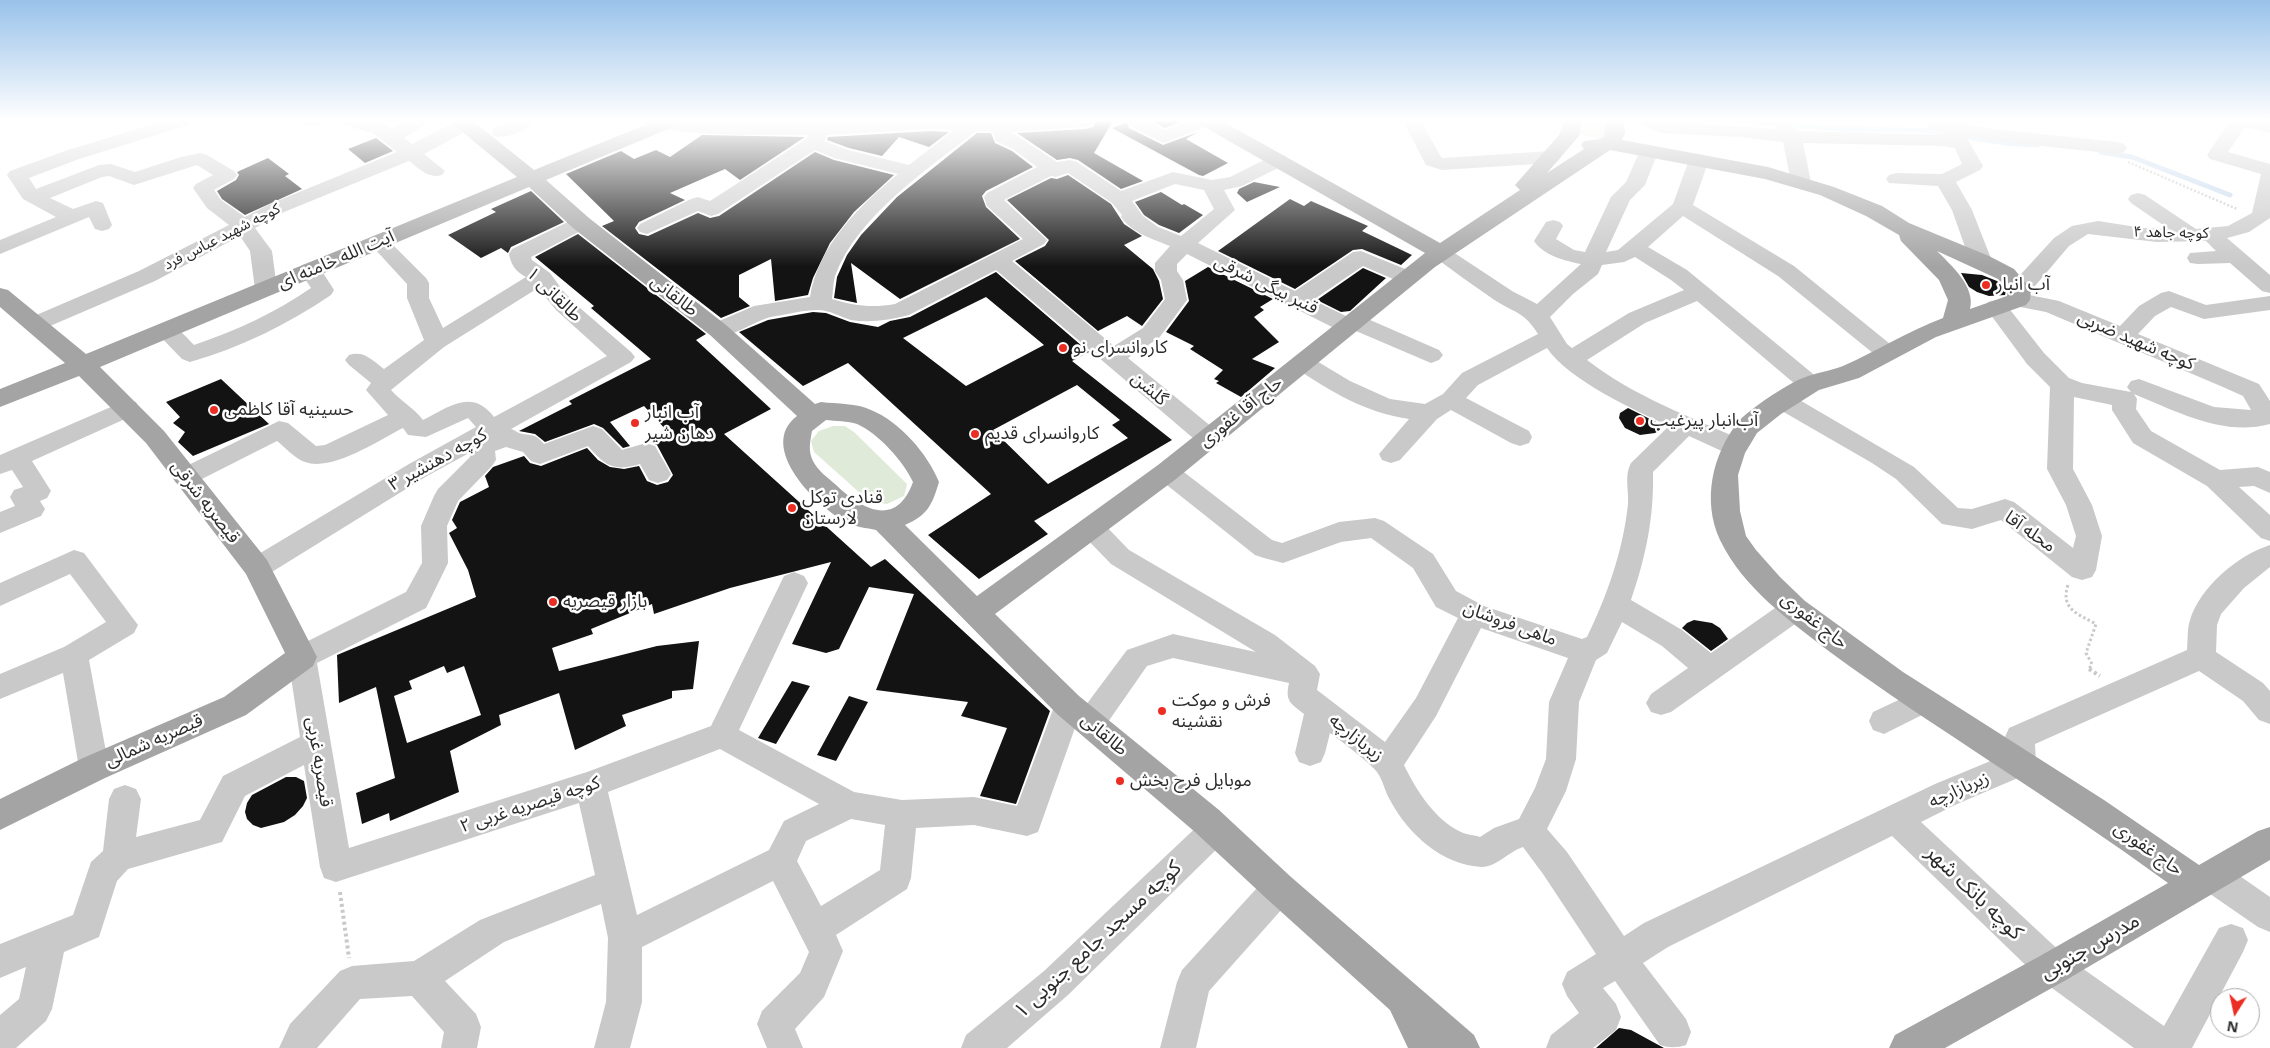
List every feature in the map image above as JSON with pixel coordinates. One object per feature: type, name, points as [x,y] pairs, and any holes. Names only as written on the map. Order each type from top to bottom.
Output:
[{"type":"main road","name":"طالقانی","points":[[526,170],[531,178],[581,223],[718,330],[813,417]]},
{"type":"main road","name":"آیت الله خامنه ای","points":[[0,399],[552,170]]},
{"type":"main road","points":[[1296,170],[1440,252]]},
{"type":"main road","name":"حاج آقا غفوری","points":[[1503,210],[1539,170]]},
{"type":"main road","name":"حاج آقا غفوری","points":[[976,612],[1167,472],[1440,252],[1561,170]]},
{"type":"main road","points":[[1751,170],[1801,182],[1847,198],[1874,211],[1901,228],[1980,261],[2006,274],[2011,299]]},
{"type":"main road","points":[[1901,228],[1944,272],[1955,289],[1960,300],[1954,323]]},
{"type":"main road","name":"قیصریه شرقی","points":[[0,295],[82,365],[155,437],[256,568],[302,657]]},
{"type":"main road","name":"حاج غفوری","points":[[2011,299],[1928,332],[1850,372],[1810,384],[1783,401],[1748,428],[1735,447],[1725,475],[1726,511],[1733,538],[1746,558],[1795,609],[1892,681],[2092,810],[2205,880]]},
{"type":"main road","points":[[821,412],[863,416],[903,446],[919,465],[926,482],[921,496],[911,511],[885,522],[857,516],[823,490],[809,476],[800,462],[796,445],[800,427],[821,412]]},
{"type":"main road","name":"طالقانی","points":[[885,522],[1079,714],[1216,829],[1279,888],[1461,1048]]},
{"type":"main road","name":"قیصریه شمالی","points":[[0,814],[94,768],[235,706],[302,657]]},
{"type":"main road","name":"مدرس جنوبی","points":[[1908,1048],[2053,968],[2270,842]]},
{"type":"main road","name":"طالقانی","points":[[1402,995],[1428,1048]]},
{"type":"street","points":[[9,178],[31,170]]},
{"type":"street","points":[[34,197],[99,171],[111,170],[130,180],[161,170]]},
{"type":"street","points":[[218,170],[227,175],[203,188],[214,204],[244,226],[261,251],[266,289]]},
{"type":"street","name":"کوچه شهید عباس فرد","points":[[35,324],[147,276],[277,208],[370,170]]},
{"type":"street","points":[[647,228],[698,203],[711,210],[769,170]]},
{"type":"street","points":[[905,170],[913,172]]},
{"type":"street","points":[[820,303],[820,291],[825,271],[849,233],[862,218],[916,170]]},
{"type":"street","points":[[718,330],[762,311],[820,303],[853,313],[878,314],[901,310],[1037,240],[994,202],[994,198],[1047,170]]},
{"type":"street","points":[[1076,170],[1119,199],[1173,178],[1212,186],[1235,182],[1259,170]]},
{"type":"street","points":[[1538,316],[1565,288],[1590,269],[1601,237],[1620,197],[1635,185],[1642,170]]},
{"type":"street","points":[[1553,226],[1544,241],[1568,255],[1594,260],[1624,256],[1682,207],[1690,170]]},
{"type":"street","points":[[1799,170],[1801,182]]},
{"type":"street","points":[[1896,179],[1944,180],[1965,170]]},
{"type":"street","points":[[2265,215],[2270,175]]},
{"type":"street","points":[[9,178],[30,195],[70,217]]},
{"type":"street","points":[[1944,180],[1962,210],[1980,261]]},
{"type":"street","points":[[1107,354],[1151,333],[1176,300],[1172,280],[1166,271],[1166,263],[1184,244],[1226,210],[1212,186]]},
{"type":"street","name":"قنبر بیگی شرقی","points":[[1119,199],[1133,215],[1131,217],[1150,231],[1184,244],[1296,300],[1431,355]]},
{"type":"street","points":[[2138,199],[2190,234]]},
{"type":"street","points":[[1682,207],[1786,271],[1887,353]]},
{"type":"street","points":[[0,248],[70,217],[96,208],[102,225]]},
{"type":"street","name":"کوچه جاهد ۴","points":[[2011,299],[2030,280],[2044,259],[2065,238],[2081,229],[2096,228],[2138,234],[2211,235],[2241,228],[2265,215]]},
{"type":"street","name":"طالقانی ۱","points":[[581,223],[520,254],[521,262],[527,269],[541,276],[554,294],[580,321],[623,358]]},
{"type":"street","points":[[2211,235],[2270,286]]},
{"type":"street","points":[[380,242],[418,283],[416,292],[435,334],[436,342]]},
{"type":"street","points":[[1635,248],[1679,274],[1810,384]]},
{"type":"street","points":[[1440,252],[1504,296],[1526,307],[1538,316],[1551,337],[1570,360],[1596,379],[1620,393],[1735,447]]},
{"type":"street","points":[[2198,258],[2236,256]]},
{"type":"street","points":[[1296,300],[1323,284],[1361,257],[1407,278]]},
{"type":"street","name":"گلشن","points":[[998,261],[1209,438]]},
{"type":"street","points":[[166,331],[190,354],[225,343],[268,324],[323,290],[310,270]]},
{"type":"street","points":[[495,435],[477,412],[466,409],[426,429],[417,429],[407,416],[392,406],[378,390],[384,381],[424,354],[436,342],[541,276]]},
{"type":"street","points":[[1570,360],[1637,318],[1700,292]]},
{"type":"street","points":[[2122,336],[2147,311],[2169,298],[2204,312],[2270,303]]},
{"type":"street","points":[[2011,299],[2037,359],[2062,384],[2095,394],[2132,393]]},
{"type":"street","name":"کوچه شهید ضربی","points":[[2011,299],[2050,306],[2251,390],[2263,409],[2260,418],[2243,421],[2221,418],[2195,409],[2132,393]]},
{"type":"street","points":[[1392,454],[1428,413],[1451,400],[1470,380],[1551,337]]},
{"type":"street","points":[[2167,356],[2132,393],[2124,410],[2142,436],[2216,480],[2270,531]]},
{"type":"street","name":"کوچه دهنشیر ۳","points":[[256,568],[418,470],[495,435],[623,358]]},
{"type":"street","points":[[357,360],[384,381]]},
{"type":"street","points":[[1302,362],[1342,387],[1385,407],[1428,413]]},
{"type":"street","points":[[2062,384],[2060,469],[2079,505],[2089,536],[2082,570]]},
{"type":"street","points":[[1451,400],[1520,437]]},
{"type":"street","name":"محله آقا","points":[[1783,401],[1881,457],[1905,473],[1951,517],[1972,519],[2004,509],[2082,570]]},
{"type":"street","points":[[0,523],[32,509],[23,497],[38,491],[9,461],[127,408]]},
{"type":"street","points":[[185,477],[279,429],[311,456],[321,456],[329,454],[407,416]]},
{"type":"street","points":[[1673,1032],[1530,832],[1550,791],[1561,759],[1564,702],[1585,652],[1597,645],[1616,605],[1628,566],[1641,504],[1640,469],[1686,424]]},
{"type":"street","points":[[302,657],[416,600],[435,563],[434,526],[447,496],[483,460],[483,446],[495,435],[508,436],[520,444],[528,442],[540,455],[593,435],[612,457],[627,460],[646,452],[658,474]]},
{"type":"street","name":"ماهی فروشان","points":[[1167,472],[1264,548],[1283,553],[1339,532],[1375,528],[1423,561],[1446,599],[1474,614],[1585,652]]},
{"type":"street","points":[[2216,480],[2258,476],[2270,484]]},
{"type":"street","points":[[1091,527],[1120,557],[1265,643],[1305,674]]},
{"type":"street","points":[[2201,657],[2205,616],[2224,590],[2258,560],[2270,555]]},
{"type":"street","points":[[0,595],[74,560],[124,625],[74,655],[0,686]]},
{"type":"street","points":[[794,584],[721,736],[739,743],[849,805],[902,814],[974,811],[1028,822],[1079,714],[1137,658],[1173,646],[1305,674]]},
{"type":"street","points":[[1616,605],[1672,638],[1710,669]]},
{"type":"street","points":[[1661,703],[1795,609]]},
{"type":"street","points":[[1388,763],[1426,707],[1474,614]]},
{"type":"street","points":[[74,655],[94,768]]},
{"type":"street","name":"قیصریه غربی","points":[[302,657],[336,867]]},
{"type":"street","points":[[2020,763],[2020,737],[2201,657]]},
{"type":"street","points":[[2201,657],[2253,692],[2270,711]]},
{"type":"street","name":"زیربازارچه","points":[[1305,674],[1301,695],[1388,763],[1401,791],[1415,812],[1448,842],[1462,848],[1484,852],[1505,838],[1530,832]]},
{"type":"street","points":[[1884,721],[1922,701]]},
{"type":"street","points":[[1310,753],[1320,709]]},
{"type":"street","name":"کوچه قیصریه غربی ۲","points":[[336,867],[591,785],[700,742],[721,736]]},
{"type":"street","points":[[0,961],[86,926],[103,873],[118,857],[211,832],[234,786],[316,744]]},
{"type":"street","name":"زیربازارچه","points":[[1564,1048],[1603,1017],[1579,984],[1618,957],[1656,935],[1946,794],[2020,763]]},
{"type":"street","points":[[591,785],[625,938],[624,1002],[612,1048]]},
{"type":"street","points":[[118,857],[125,799]]},
{"type":"street","points":[[625,938],[780,861],[795,832],[849,805]]},
{"type":"street","points":[[815,929],[895,878],[902,814]]},
{"type":"street","name":"کوچه بانک شهر","points":[[1896,819],[2053,968],[2164,1048]]},
{"type":"street","name":"کوچه مسجد جامع جنوبی ۱","points":[[979,1048],[1056,983],[1216,829]]},
{"type":"street","points":[[780,861],[826,951],[812,985],[774,1024],[785,1048]]},
{"type":"street","points":[[2205,880],[2270,916]]},
{"type":"street","points":[[297,1048],[303,1037],[352,983],[419,978],[492,931],[612,884]]},
{"type":"street","points":[[1178,1048],[1194,982],[1279,888]]},
{"type":"street","points":[[2172,1048],[2231,940]]},
{"type":"street","points":[[0,1038],[34,1009],[49,941]]},
{"type":"street","points":[[419,978],[463,1027],[459,1048]]},
{"type":"path","points":[[2158,170],[2265,215]]},
{"type":"path","points":[[2082,570],[2067,586],[2064,599],[2067,607],[2096,624],[2086,652],[2092,664],[2089,670],[2124,692]]},
{"type":"path","points":[[336,867],[352,983]]},
{"type":"green space","points":[[833,426],[845,426],[854,432],[907,484],[904,496],[887,504],[870,502],[814,452],[811,441],[819,431]]},
{"type":"building","points":[[242,170],[284,170],[289,174],[285,176],[302,189],[245,215],[222,199],[217,191],[236,180],[239,175],[237,172]]},
{"type":"building","points":[[576,170],[723,170],[670,193],[685,200],[639,222],[635,228],[639,234],[648,236],[698,213],[710,218],[719,216],[788,170],[874,170],[894,175],[854,212],[830,243],[813,278],[808,295],[775,301],[771,259],[739,275],[739,297],[750,306],[721,318],[602,226],[614,221],[566,174]]},
{"type":"building","points":[[726,170],[755,170],[740,180]]},
{"type":"building","points":[[931,170],[1027,170],[986,191],[982,196],[986,207],[1020,239],[900,299],[851,263],[857,303],[834,298],[837,277],[847,255],[861,235],[897,197]]},
{"type":"building","points":[[1093,170],[1124,170],[1143,181],[1121,189]]},
{"type":"building","points":[[1190,170],[1215,170],[1203,176]]},
{"type":"building","points":[[1068,175],[1111,204],[1124,224],[1142,236],[1124,245],[1153,269],[1159,281],[1163,299],[1142,326],[1127,316],[1098,331],[1015,261],[1045,246],[1049,240],[1007,200],[1051,178],[1057,179]]},
{"type":"building","points":[[1254,182],[1280,187],[1247,202],[1237,193],[1239,189]]},
{"type":"building","points":[[531,191],[564,222],[511,247],[508,253],[501,248],[481,258],[448,235],[496,212],[491,209]]},
{"type":"building","points":[[1161,192],[1203,215],[1179,233],[1159,225],[1144,215],[1135,202]]},
{"type":"building","points":[[1290,199],[1304,206],[1311,201],[1368,226],[1362,231],[1412,255],[1401,265],[1362,249],[1353,250],[1295,289],[1218,251]]},
{"type":"building","points":[[578,234],[706,334],[696,340],[771,409],[724,434],[871,567],[885,559],[1050,711],[1016,804],[980,796],[1007,728],[961,716],[968,702],[876,690],[914,594],[869,587],[839,649],[826,653],[792,644],[831,562],[730,588],[654,614],[652,604],[591,629],[593,634],[552,648],[559,671],[657,646],[699,641],[693,689],[672,691],[672,698],[622,715],[626,726],[575,750],[559,693],[499,715],[501,725],[450,751],[459,792],[390,821],[389,813],[362,824],[356,793],[395,778],[376,687],[339,703],[337,655],[476,597],[468,570],[449,533],[457,528],[452,520],[460,502],[489,487],[485,476],[493,467],[524,456],[530,463],[541,466],[587,448],[598,460],[610,467],[624,469],[639,466],[647,481],[657,485],[668,482],[673,475],[657,445],[650,442],[668,432],[644,406],[610,422],[630,446],[623,448],[603,428],[594,424],[545,442],[535,434],[519,431],[572,404],[569,401],[651,359],[591,308],[594,306],[535,257]],"holes":[[[444,666],[447,673],[464,666],[481,715],[407,743],[394,696],[412,689],[409,681]]]},
{"type":"building","points":[[1208,267],[1273,299],[1260,307],[1264,310],[1254,317],[1279,342],[1252,359],[1275,368],[1241,397],[1216,383],[1219,381],[1214,379],[1223,370],[1190,349],[1194,346],[1166,332],[1189,301],[1185,281]]},
{"type":"building","points":[[1363,268],[1386,278],[1350,311],[1341,312],[1317,300]]},
{"type":"building","points":[[996,272],[1089,352],[1072,361],[1172,440],[1034,521],[1048,534],[979,579],[928,535],[991,494],[848,363],[803,386],[739,332],[768,320],[813,312],[826,313],[850,322],[878,327],[890,321],[910,317]],"holes":[[[986,297],[1044,345],[966,386],[903,338]],[[1077,385],[1120,420],[1112,425],[1128,438],[1048,484],[993,430]]]},
{"type":"building","name":"آب انبار","points":[[1961,273],[1982,275],[1997,281],[2006,291],[2005,295],[1989,296],[1977,292],[1969,287]]},
{"type":"building","name":"حسینیه آقا کاظمی","points":[[221,379],[269,424],[193,456],[178,442],[185,432],[173,423],[180,417],[166,402]]},
{"type":"building","name":"آب‌انبار پیرغیب","points":[[1628,408],[1662,425],[1660,430],[1655,433],[1640,435],[1625,428],[1619,418],[1620,413]]},
{"type":"building","points":[[1694,620],[1712,623],[1720,628],[1728,639],[1711,651],[1682,628]]},
{"type":"building","points":[[792,681],[810,686],[776,744],[758,738]]},
{"type":"building","points":[[849,696],[868,702],[836,761],[817,755]]},
{"type":"building","points":[[286,777],[296,777],[304,781],[307,798],[303,806],[295,815],[284,822],[261,828],[253,825],[247,819],[245,812],[247,803],[252,795]]},
{"type":"building","points":[[1619,1028],[1631,1030],[1664,1048],[1596,1048]]},
{"type":"waterway","points":[[2165,170],[2230,195]]},
{"type":"place","name":"آب انبار","points":[[1986,285]]},
{"type":"place","name":"کاروانسرای نو","points":[[1063,348]]},
{"type":"place","name":"حسینیه آقا کاظمی","points":[[214,410]]},
{"type":"place","name":"آب‌انبار پیرغیب","points":[[1640,421]]},
{"type":"place","name":"آب انبار دهان شیر","points":[[635,423]]},
{"type":"place","name":"کاروانسرای قدیم","points":[[975,434]]},
{"type":"place","name":"قنادی توکل لارستان","points":[[792,508]]},
{"type":"place","name":"بازار قیصریه","points":[[553,602]]},
{"type":"place","name":"فرش و موکت نقشینه","points":[[1162,711]]},
{"type":"place","name":"موبایل فرح بخش","points":[[1120,781]]}]
